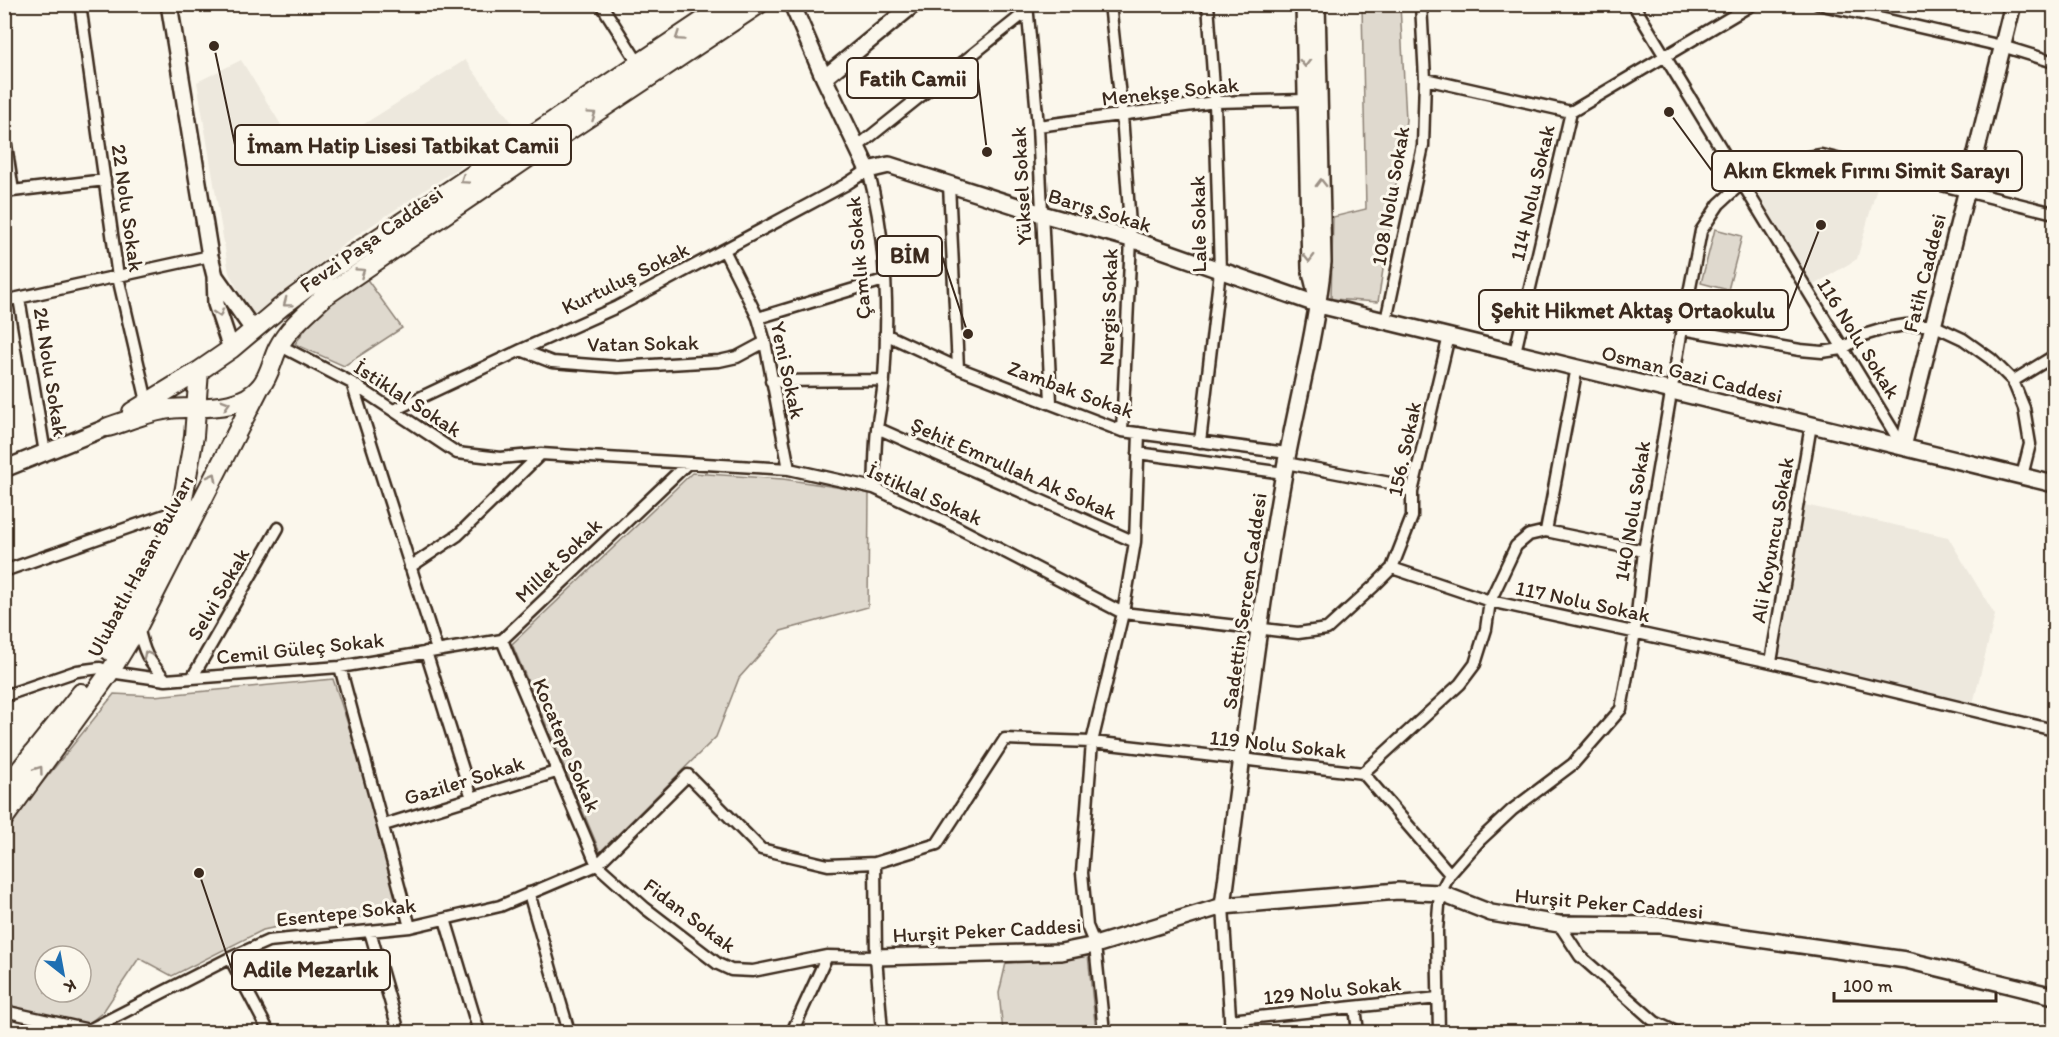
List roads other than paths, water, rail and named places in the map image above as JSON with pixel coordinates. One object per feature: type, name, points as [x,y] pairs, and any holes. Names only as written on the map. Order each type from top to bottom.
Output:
[{"type":"main road","name":"Fevzi Paşa Caddesi","points":[[108,427],[150,408],[231,349],[281,307],[332,269],[728,4]]},
{"type":"main road","name":"Fevzi Paşa Caddesi","points":[[150,408],[216,408],[248,396],[261,387],[279,345],[306,313],[325,296],[759,4]]},
{"type":"main road","points":[[254,331],[279,345]]},
{"type":"main road","name":"Ulubatlı Hasan Bulvarı","points":[[4,818],[105,670],[138,626],[189,509],[199,371]]},
{"type":"main road","name":"Ulubatlı Hasan Bulvarı","points":[[4,790],[105,670],[145,585],[261,387]]},
{"type":"street","name":"22 Nolu Sokak","points":[[80,4],[118,277],[150,408]]},
{"type":"street","points":[[169,4],[215,276],[216,304],[231,349]]},
{"type":"street","points":[[602,4],[639,64]]},
{"type":"street","name":"Çamlık Sokak","points":[[792,4],[868,170],[876,200],[884,280],[885,334],[884,380],[877,428],[874,488]]},
{"type":"street","points":[[824,78],[914,4]]},
{"type":"street","name":"Nergis Sokak","points":[[1110,4],[1122,115],[1131,239],[1122,431]]},
{"type":"street","name":"Lale Sokak","points":[[1200,442],[1220,271],[1215,102],[1208,4]]},
{"type":"street","name":"Sadettin Sercen Caddesi","points":[[1304,4],[1310,268],[1319,304]]},
{"type":"street","name":"Sadettin Sercen Caddesi","points":[[1223,906],[1260,630],[1286,463],[1319,304],[1323,262],[1317,4]]},
{"type":"street","name":"108 Nolu Sokak","points":[[1386,321],[1423,146],[1425,79],[1421,4]]},
{"type":"street","name":"116 Nolu Sokak","points":[[1633,4],[1903,447]]},
{"type":"street","points":[[1425,79],[1571,112],[1753,4]]},
{"type":"street","points":[[1818,4],[2002,46],[2055,62]]},
{"type":"street","name":"Fatih Caddesi","points":[[1903,447],[2013,4]]},
{"type":"street","points":[[857,147],[1027,8]]},
{"type":"street","name":"Yüksel Sokak","points":[[1027,8],[1038,126],[1051,402]]},
{"type":"street","name":"Menekşe Sokak","points":[[1038,126],[1215,102],[1306,100]]},
{"type":"street","name":"114 Nolu Sokak","points":[[1515,352],[1571,112]]},
{"type":"street","points":[[4,132],[9,191],[105,180]]},
{"type":"street","name":"140 Nolu Sokak","points":[[1440,893],[1450,874],[1480,840],[1512,810],[1573,764],[1621,709],[1635,632],[1644,551],[1701,231],[1719,204],[1742,183],[1784,160],[1821,155],[2055,213]]},
{"type":"street","name":"Barış Sokak","points":[[868,170],[889,165],[1042,214],[1131,239],[1319,304]]},
{"type":"street","name":"Kurtuluş Sokak","points":[[394,410],[617,307],[845,185],[868,170]]},
{"type":"street","points":[[949,184],[958,368]]},
{"type":"street","name":"Yeni Sokak","points":[[724,250],[758,318],[765,342],[789,469]]},
{"type":"street","points":[[4,301],[210,256]]},
{"type":"street","points":[[215,276],[254,331]]},
{"type":"street","points":[[758,318],[884,280]]},
{"type":"street","name":"24 Nolu Sokak","points":[[19,298],[45,453]]},
{"type":"street","name":"Osman Gazi Caddesi","points":[[1319,304],[2055,484]]},
{"type":"street","points":[[1682,329],[1822,352],[1842,349],[1864,335],[1887,328],[1933,325],[1963,339],[1991,359],[2013,381],[2024,408],[2030,444],[2022,476]]},
{"type":"street","name":"Zambak Sokak","points":[[885,334],[958,368],[1122,431],[1200,442],[1286,463]]},
{"type":"street","name":"156. Sokak","points":[[1392,568],[1412,517],[1412,492],[1449,336]]},
{"type":"street","name":"Vatan Sokak","points":[[521,350],[552,362],[618,367],[719,361],[737,357],[765,342]]},
{"type":"street","name":"İstiklal Sokak","points":[[279,345],[352,383],[457,453],[500,458],[541,454],[789,469],[874,488],[945,521],[1123,613]]},
{"type":"street","points":[[2013,381],[2055,356]]},
{"type":"street","points":[[1546,531],[1577,368]]},
{"type":"street","points":[[771,381],[884,380]]},
{"type":"street","points":[[352,383],[410,567],[472,798]]},
{"type":"street","name":"Ali Koyuncu Sokak","points":[[1771,662],[1811,425]]},
{"type":"street","name":"Fevzi Paşa Caddesi","points":[[4,468],[108,427]]},
{"type":"street","name":"Şehit Emrullah Ak Sokak","points":[[877,428],[1134,542]]},
{"type":"street","points":[[1104,1032],[1095,945],[1087,926],[1082,873],[1092,742],[1123,613],[1134,542],[1139,433]]},
{"type":"street","name":"Zambak Sokak","points":[[1138,453],[1286,463]]},
{"type":"street","points":[[410,567],[458,535],[541,454]]},
{"type":"street","name":"Millet Sokak","points":[[502,640],[688,463]]},
{"type":"street","points":[[1286,463],[1395,484],[1412,492]]},
{"type":"street","points":[[5,570],[189,509]]},
{"type":"street","name":"Selvi Sokak","points":[[192,678],[278,528]]},
{"type":"street","points":[[1363,773],[1460,684],[1475,664],[1486,629],[1490,600],[1516,546],[1529,535],[1546,531],[1644,551]]},
{"type":"street","points":[[1123,613],[1298,633],[1327,629],[1392,568]]},
{"type":"street","name":"117 Nolu Sokak","points":[[1392,568],[1490,600],[1771,662],[2055,730]]},
{"type":"street","points":[[138,626],[143,650],[148,660],[166,680]]},
{"type":"street","points":[[431,651],[502,640]]},
{"type":"street","name":"Kocatepe Sokak","points":[[502,640],[597,865]]},
{"type":"street","name":"Cemil Güleç Sokak","points":[[4,696],[77,670],[105,670],[166,680],[340,667],[431,651]]},
{"type":"street","points":[[340,667],[410,927]]},
{"type":"street","name":"119 Nolu Sokak","points":[[874,863],[937,844],[1005,740],[1092,742],[1363,773],[1450,874]]},
{"type":"street","name":"Gaziler Sokak","points":[[384,825],[556,772]]},
{"type":"street","points":[[597,865],[688,775],[761,849],[828,866],[874,863],[876,957],[882,1032]]},
{"type":"street","name":"Esentepe Sokak","points":[[4,1011],[88,1031],[268,941],[410,927],[445,919],[500,906],[597,865]]},
{"type":"street","name":"Fidan Sokak","points":[[597,865],[645,908],[718,964],[731,970],[753,970],[827,956],[876,957]]},
{"type":"street","name":"Hurşit Peker Caddesi","points":[[876,957],[1061,952],[1095,945],[1223,906],[1398,891],[1440,893],[1491,913],[1559,924],[1660,925],[1906,960],[2055,996]]},
{"type":"street","points":[[529,893],[569,1032]]},
{"type":"street","points":[[1439,1032],[1437,931],[1440,893]]},
{"type":"street","points":[[1223,906],[1231,1032]]},
{"type":"street","points":[[445,919],[479,1032]]},
{"type":"street","points":[[1559,924],[1580,956],[1655,1022],[1676,1032]]},
{"type":"street","points":[[370,931],[399,1032]]},
{"type":"street","points":[[792,1032],[827,956]]},
{"type":"street","points":[[230,958],[269,1032]]},
{"type":"street","name":"129 Nolu Sokak","points":[[1230,1020],[1438,998]]},
{"type":"street","points":[[1355,1007],[1358,1032]]},
{"type":"place","name":"İmam Hatip Lisesi Tatbikat Camii","points":[[214,46]]},
{"type":"place","name":"Akın Ekmek Fırını Simit Sarayı","points":[[1669,112]]},
{"type":"place","name":"Fatih Camii","points":[[987,152]]},
{"type":"place","name":"Şehit Hikmet Aktaş Ortaokulu","points":[[1821,225]]},
{"type":"place","name":"BİM","points":[[968,334]]},
{"type":"place","name":"Adile Mezarlık","points":[[199,873]]}]
